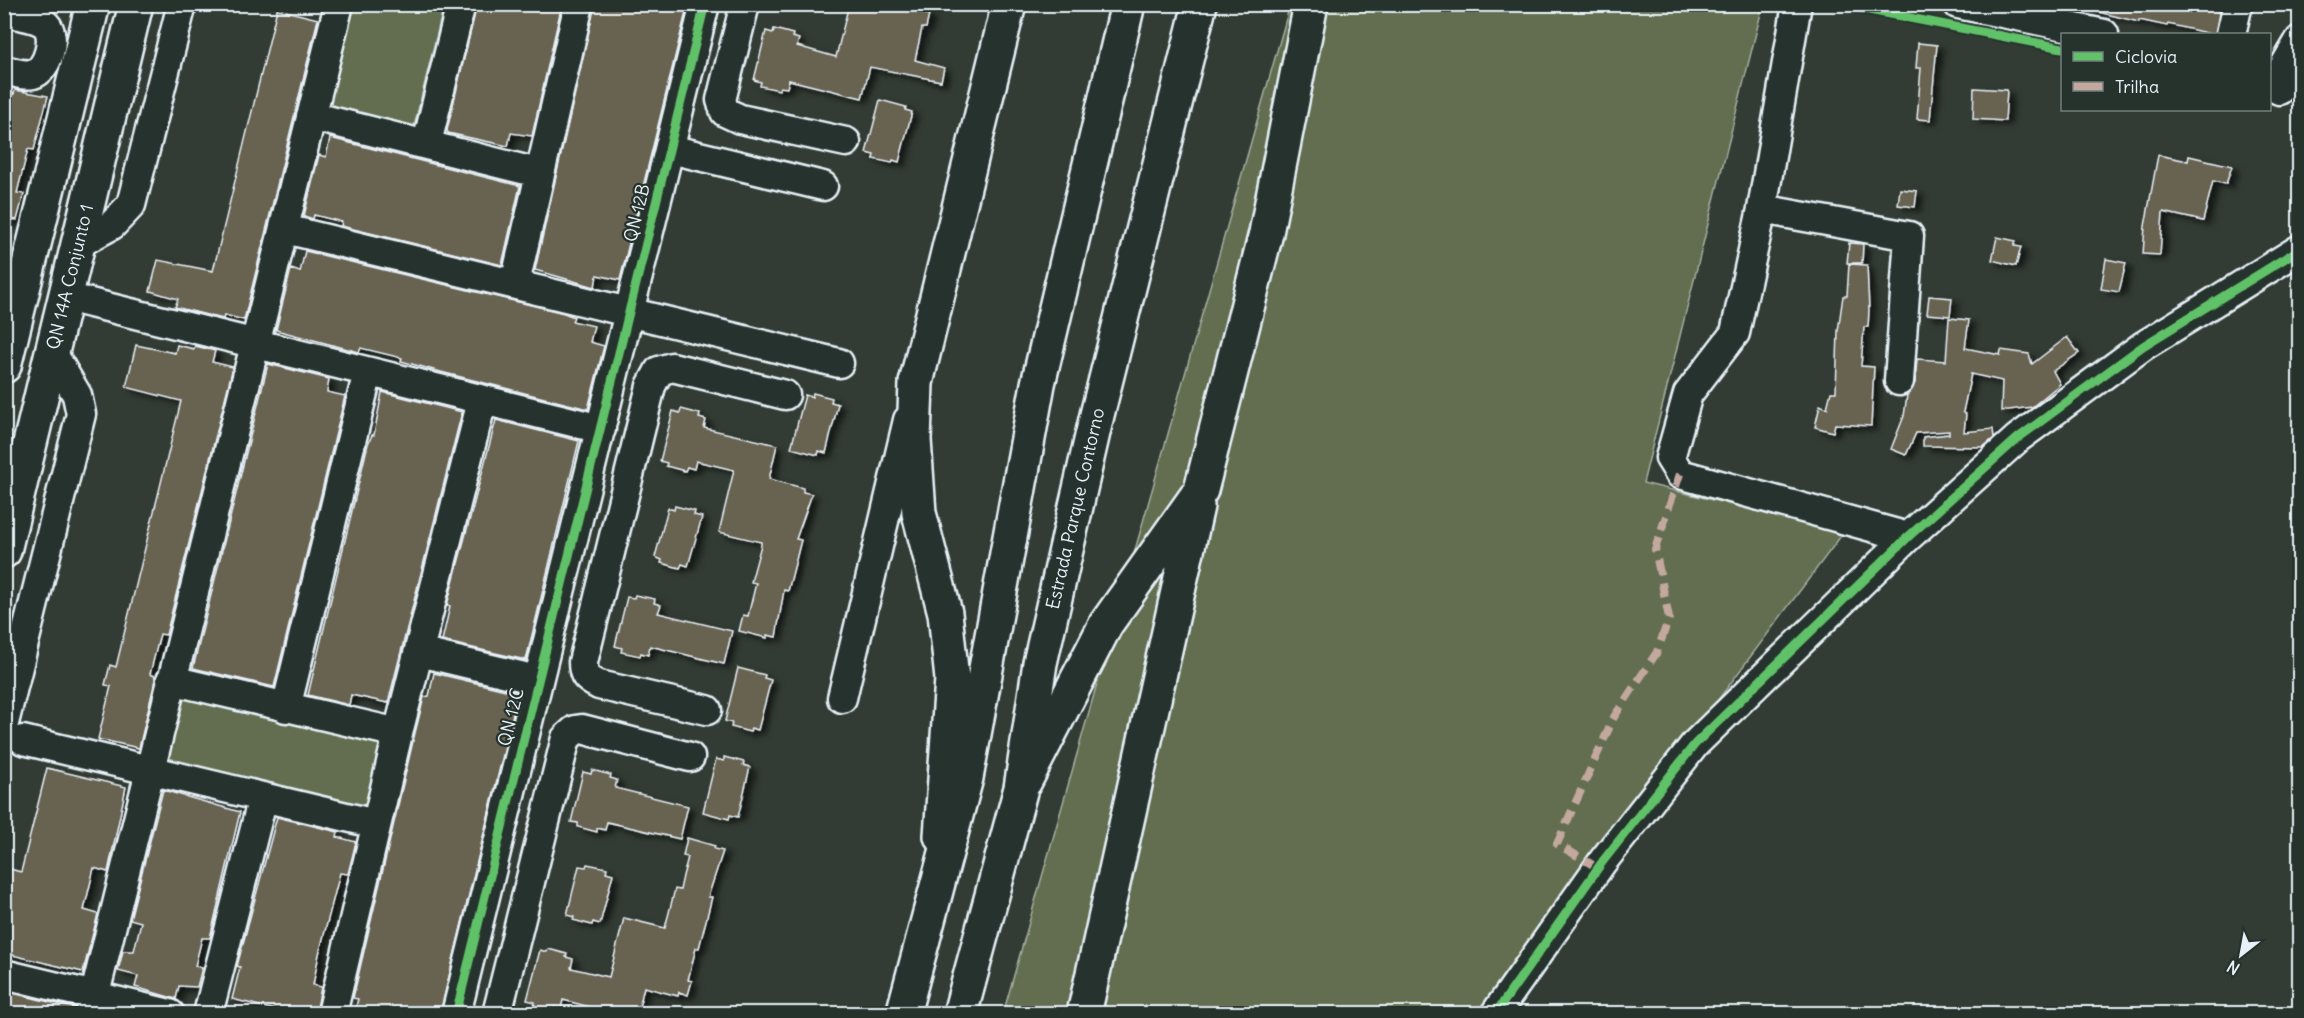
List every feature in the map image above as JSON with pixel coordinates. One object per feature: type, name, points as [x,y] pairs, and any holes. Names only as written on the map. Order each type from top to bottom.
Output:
[{"type":"main road","points":[[4,366],[15,277],[93,4]]},
{"type":"main road","points":[[937,886],[950,748],[952,680],[945,613],[919,513],[914,440],[916,383],[1009,4]]},
{"type":"main road","points":[[903,1014],[966,778],[1038,384],[1128,4]]},
{"type":"main road","name":"Estrada Parque Contorno","points":[[960,1014],[1021,788],[1040,663],[1096,415],[1200,4]]},
{"type":"main road","points":[[1084,1014],[1201,490],[1266,233],[1311,4]]},
{"type":"main road","name":"QN 14A Conjunto 1","points":[[4,551],[136,5]]},
{"type":"main road","points":[[1021,788],[1106,624],[1201,490]]},
{"type":"street","points":[[79,243],[112,225],[131,205],[182,4]]},
{"type":"street","points":[[92,1005],[339,4]]},
{"type":"street","points":[[427,143],[461,4]]},
{"type":"street","points":[[515,283],[538,173],[579,4]]},
{"type":"street","name":"QN 12B","points":[[601,429],[705,4]]},
{"type":"street","points":[[745,4],[721,100],[722,107],[730,115],[846,142]]},
{"type":"street","points":[[1797,4],[1762,209],[1736,333],[1688,394],[1670,458],[1680,474],[1908,537]]},
{"type":"street","points":[[1958,4],[2099,33]]},
{"type":"street","points":[[2231,33],[2238,4]]},
{"type":"street","points":[[4,12],[36,20],[46,25],[50,35],[44,65],[39,71],[31,75],[4,70]]},
{"type":"street","points":[[2282,92],[2284,67],[2300,40]]},
{"type":"street","points":[[311,116],[427,143],[538,173]]},
{"type":"street","points":[[753,168],[763,124]]},
{"type":"street","points":[[670,149],[823,186]]},
{"type":"street","points":[[1762,209],[1909,236],[1899,381]]},
{"type":"street","points":[[285,229],[839,363]]},
{"type":"street","points":[[1495,1014],[1603,861],[1695,744],[1908,537],[2018,438],[2143,346],[2300,249]]},
{"type":"street","points":[[66,297],[601,429]]},
{"type":"street","points":[[730,381],[739,337]]},
{"type":"street","points":[[53,354],[77,395],[81,414],[14,731],[150,770],[376,824]]},
{"type":"street","points":[[707,710],[599,685],[588,680],[583,673],[583,662],[655,376],[665,367],[672,367],[785,395]]},
{"type":"street","points":[[286,708],[368,372]]},
{"type":"street","points":[[842,698],[916,383]]},
{"type":"street","points":[[332,1014],[398,733],[482,401]]},
{"type":"street","name":"QN 12C","points":[[456,1014],[601,429]]},
{"type":"street","points":[[419,652],[537,680]]},
{"type":"street","points":[[171,680],[398,733]]},
{"type":"street","points":[[497,1014],[566,738],[575,730],[582,729],[690,757]]},
{"type":"street","points":[[208,1014],[263,797]]},
{"type":"street","points":[[4,974],[92,1005],[170,1014]]},
{"type":"green space","points":[[352,5],[444,5],[413,130],[326,108]]},
{"type":"green space","points":[[1290,5],[1763,5],[1643,483],[1844,532],[1483,1013],[1003,1014]]},
{"type":"green space","points":[[184,688],[386,736],[369,810],[166,762]]},
{"type":"building","points":[[477,4],[562,4],[532,136],[511,133],[508,146],[448,133],[447,130]]},
{"type":"building","points":[[595,4],[688,4],[620,280],[597,275],[595,287],[535,270]]},
{"type":"building","points":[[849,4],[903,4],[921,9],[920,12],[929,15],[926,28],[922,28],[915,60],[944,68],[941,81],[870,67],[862,98],[789,80],[787,88],[780,87],[779,90],[760,86],[761,82],[754,80],[766,31],[773,33],[774,29],[793,34],[792,37],[799,39],[797,46],[836,57]]},
{"type":"building","points":[[2090,4],[2210,4],[2220,8],[2215,33],[2168,24],[2167,26],[2139,20],[2139,22],[2090,10]]},
{"type":"building","points":[[277,9],[318,19],[244,320],[224,315],[223,319],[175,307],[178,299],[150,291],[158,260],[213,271]]},
{"type":"building","points":[[1918,43],[1937,45],[1930,120],[1917,119],[1921,68],[1916,68]]},
{"type":"building","points":[[1974,88],[2007,90],[2005,121],[1973,119]]},
{"type":"building","points":[[15,90],[48,96],[34,150],[28,149],[17,193],[24,194],[17,220],[11,219],[10,222],[4,221],[4,91],[14,94]]},
{"type":"building","points":[[880,100],[906,107],[905,110],[912,112],[899,162],[873,159],[874,155],[866,153]]},
{"type":"building","points":[[330,138],[520,186],[502,265],[341,226],[342,222],[314,215],[313,219],[304,216],[319,155],[326,157]]},
{"type":"building","points":[[2158,155],[2188,161],[2189,156],[2232,166],[2226,184],[2213,181],[2203,221],[2163,212],[2160,255],[2143,254],[2145,226]]},
{"type":"building","points":[[1900,189],[1917,191],[1915,207],[1898,205]]},
{"type":"building","points":[[1997,237],[2016,241],[2014,246],[2021,247],[2016,266],[1992,260]]},
{"type":"building","points":[[1849,243],[1863,244],[1862,263],[1847,263]]},
{"type":"building","points":[[305,251],[564,313],[574,317],[572,321],[594,326],[590,342],[604,346],[588,409],[441,372],[401,361],[402,358],[361,348],[359,352],[276,330],[291,269],[300,272]]},
{"type":"building","points":[[2106,259],[2126,263],[2119,292],[2101,289]]},
{"type":"building","points":[[1849,264],[1867,265],[1868,327],[1864,327],[1861,366],[1874,367],[1871,426],[1835,424],[1833,432],[1815,427],[1820,405],[1827,408],[1831,392],[1836,392],[1838,331],[1843,296],[1847,296]]},
{"type":"building","points":[[1929,296],[1952,298],[1950,316],[1927,314]]},
{"type":"building","points":[[1949,318],[1969,320],[1965,348],[2000,355],[2001,350],[2029,354],[2032,364],[2067,337],[2079,353],[2053,371],[2060,384],[2032,407],[2001,411],[2002,381],[1971,374],[1963,412],[1966,414],[1964,432],[1993,429],[1994,438],[1983,447],[1923,446],[1923,437],[1949,434],[1949,431],[1916,433],[1906,455],[1891,449],[1904,416],[1907,395],[1915,383],[1917,359],[1946,361]]},
{"type":"building","points":[[136,345],[175,353],[177,345],[194,349],[195,346],[215,351],[212,362],[233,367],[166,635],[160,634],[150,674],[155,676],[155,681],[139,748],[98,739],[111,686],[105,685],[110,665],[116,667],[181,401],[126,387]]},
{"type":"building","points":[[268,364],[329,379],[327,392],[345,396],[274,687],[193,668]]},
{"type":"building","points":[[382,392],[462,412],[388,703],[351,695],[349,705],[308,695],[368,444],[374,435]]},
{"type":"building","points":[[813,393],[832,398],[831,402],[838,404],[826,453],[819,451],[818,455],[791,448],[805,395],[812,397]]},
{"type":"building","points":[[681,409],[700,414],[699,418],[706,420],[704,428],[777,445],[769,479],[803,488],[803,492],[812,494],[796,539],[801,540],[788,591],[784,590],[776,637],[767,635],[767,638],[739,631],[743,615],[748,616],[756,583],[751,582],[761,542],[719,532],[734,470],[696,461],[694,469],[687,467],[685,471],[666,466],[667,463],[660,461],[673,411],[680,413]]},
{"type":"building","points":[[496,420],[579,441],[526,660],[442,641],[450,606],[447,605]]},
{"type":"building","points":[[675,506],[695,511],[694,515],[702,517],[688,566],[682,564],[680,568],[661,563],[662,560],[655,557],[668,508],[674,510]]},
{"type":"building","points":[[635,595],[655,599],[654,603],[661,605],[658,613],[732,631],[724,664],[650,646],[648,655],[641,653],[640,656],[621,652],[622,648],[615,646],[627,597],[634,598]]},
{"type":"building","points":[[738,668],[765,675],[764,678],[771,680],[758,730],[751,728],[750,732],[731,727],[732,723],[725,721]]},
{"type":"building","points":[[434,673],[518,693],[440,1014],[354,1014],[358,999],[353,998],[414,737],[424,697],[429,696]]},
{"type":"building","points":[[724,757],[744,762],[743,765],[750,767],[738,817],[730,815],[729,819],[703,812],[716,759],[724,761]]},
{"type":"building","points":[[47,768],[126,787],[108,872],[94,868],[84,910],[98,914],[83,972],[4,953],[4,872],[9,873],[10,869],[21,872]]},
{"type":"building","points":[[592,770],[611,775],[610,778],[617,780],[615,788],[688,806],[680,839],[607,822],[605,830],[597,828],[597,832],[578,827],[578,823],[571,822],[583,772],[591,774]]},
{"type":"building","points":[[163,790],[240,812],[210,938],[202,938],[195,966],[202,968],[197,987],[179,986],[176,999],[135,987],[138,976],[118,971],[123,951],[134,951],[141,922],[130,919]]},
{"type":"building","points":[[277,817],[338,832],[337,837],[356,842],[348,874],[340,873],[319,954],[313,985],[321,987],[316,1014],[291,1014],[232,999],[240,967],[237,966]]},
{"type":"building","points":[[687,838],[715,846],[714,849],[723,851],[708,897],[712,897],[688,980],[692,981],[688,995],[679,992],[678,996],[644,987],[638,1012],[634,1014],[616,1014],[563,1000],[561,1009],[554,1007],[553,1010],[534,1006],[535,1002],[527,1000],[540,950],[547,952],[548,949],[567,954],[566,957],[573,959],[571,968],[609,977],[624,918],[665,928],[675,889],[680,890],[688,857],[683,856]]},
{"type":"building","points":[[587,864],[607,868],[606,872],[613,874],[600,924],[593,922],[592,925],[573,920],[574,917],[567,915],[579,866],[586,867]]},
{"type":"building","points":[[4,991],[74,1008],[74,1014],[4,1014]]},
{"type":"marked path","points":[[1598,868],[1557,844],[1614,717],[1657,652],[1669,618],[1655,549],[1680,474]]},
{"type":"cycle path","points":[[456,1014],[705,4]]},
{"type":"cycle path","points":[[1839,4],[2061,48]]},
{"type":"cycle path","points":[[1495,1014],[1603,861],[1695,744],[1908,537],[2018,438],[2143,346],[2300,249]]}]
